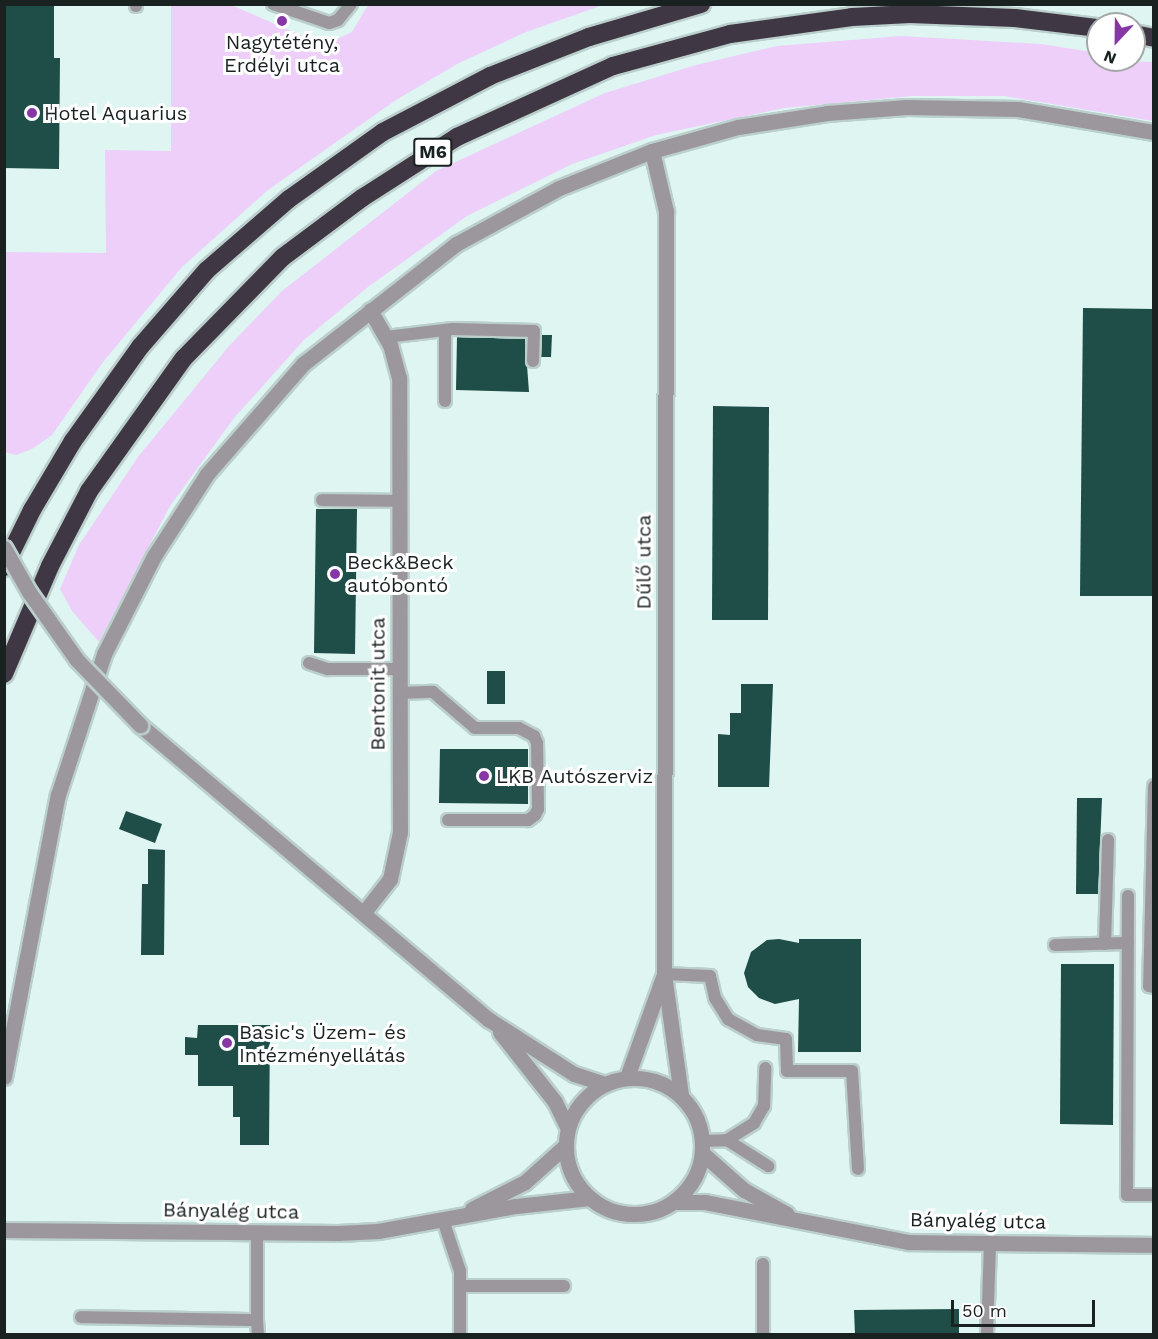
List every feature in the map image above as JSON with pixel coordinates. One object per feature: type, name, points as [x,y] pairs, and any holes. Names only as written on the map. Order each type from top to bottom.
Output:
[{"type":"highway","name":"M6","points":[[4,567],[32,510],[73,441],[140,347],[207,270],[289,199],[383,132],[490,76],[589,37],[701,4]]},
{"type":"highway","name":"M6","points":[[4,675],[50,566],[89,491],[184,358],[283,257],[362,198],[457,137],[613,66],[730,34],[852,17],[910,14],[1015,18],[1086,27]]},
{"type":"street","points":[[4,1077],[58,795],[80,720],[119,622],[154,556],[214,465],[303,364],[456,244],[559,188],[652,151],[738,127],[827,113],[907,107],[1018,109],[1154,132]]},
{"type":"street","name":"Dűlő utca","points":[[652,151],[666,211],[664,974],[681,1095]]},
{"type":"street","name":"Bentonit utca","points":[[365,911],[390,879],[398,854],[399,378],[386,337],[370,310]]},
{"type":"street","points":[[4,548],[71,652],[140,725],[365,911],[488,1018],[574,1074],[604,1084]]},
{"type":"street","name":"Dűlő utca","points":[[627,1077],[664,974]]},
{"type":"street","points":[[488,1018],[555,1102],[567,1127]]},
{"type":"street","points":[[590,1198],[568,1166],[565,1146],[567,1127],[575,1109],[604,1084],[627,1077],[665,1084],[681,1095],[696,1116],[702,1147],[693,1180],[673,1202]]},
{"type":"street","name":"Bányalég utca","points":[[450,1219],[525,1182],[565,1146]]},
{"type":"street","name":"Bányalég utca","points":[[702,1147],[744,1190],[804,1222]]},
{"type":"street","name":"Bányalég utca","points":[[4,1230],[378,1231],[590,1198],[622,1213],[657,1210],[673,1202],[705,1202],[908,1242],[1154,1245]]},
{"type":"lane","points":[[273,4],[329,23],[338,20],[351,4]]},
{"type":"lane","points":[[386,337],[445,332],[534,331],[533,361]]},
{"type":"lane","points":[[445,332],[445,401]]},
{"type":"lane","points":[[322,500],[400,501]]},
{"type":"lane","points":[[309,663],[328,669],[399,669]]},
{"type":"lane","points":[[399,693],[433,692],[475,728],[519,728],[534,736],[537,743],[538,810],[535,815],[528,820],[448,820]]},
{"type":"lane","points":[[1154,786],[1149,986],[1154,987]]},
{"type":"lane","points":[[1105,944],[1108,840]]},
{"type":"lane","points":[[1128,896],[1127,1195],[1154,1195]]},
{"type":"lane","points":[[1055,945],[1128,944]]},
{"type":"lane","points":[[664,974],[710,976],[715,998],[728,1019],[757,1035],[786,1039],[787,1071],[852,1071],[858,1169]]},
{"type":"lane","points":[[702,1147],[727,1140],[748,1128],[760,1115],[767,1090],[765,1068]]},
{"type":"lane","points":[[727,1140],[768,1166]]},
{"type":"lane","points":[[450,1219],[460,1271],[460,1335]]},
{"type":"lane","points":[[257,1232],[258,1335]]},
{"type":"lane","points":[[987,1335],[990,1243]]},
{"type":"lane","points":[[763,1264],[763,1335]]},
{"type":"lane","points":[[460,1287],[564,1286]]},
{"type":"lane","points":[[81,1317],[258,1320]]},
{"type":"shaded area","points":[[171,5],[231,5],[312,40],[333,41],[352,32],[368,5],[603,5],[526,32],[459,63],[396,100],[268,190],[182,267],[103,362],[52,435],[32,449],[16,455],[5,452],[5,252],[106,253],[105,150],[171,151]]},
{"type":"shaded area","points":[[901,36],[1041,44],[1086,51],[1086,72],[1146,72],[1146,62],[1153,62],[1153,121],[1004,96],[913,96],[784,108],[656,135],[572,164],[467,216],[368,287],[304,340],[234,418],[170,506],[99,642],[72,611],[60,589],[79,545],[138,457],[229,346],[282,291],[436,171],[605,93],[696,65],[777,46]]},
{"type":"building","name":"Hotel Aquarius","points":[[5,4],[54,4],[54,58],[60,58],[59,169],[4,168]]},
{"type":"building","points":[[1083,308],[1154,309],[1154,596],[1080,596]]},
{"type":"building","points":[[542,335],[552,335],[551,357],[541,357]]},
{"type":"building","points":[[457,337],[525,339],[529,392],[456,390]]},
{"type":"building","points":[[713,406],[769,407],[768,620],[712,620]]},
{"type":"building","points":[[316,509],[357,509],[355,654],[314,653]]},
{"type":"building","points":[[487,671],[505,671],[505,704],[487,704]]},
{"type":"building","points":[[741,684],[773,684],[769,787],[718,787],[718,734],[730,735],[730,713],[741,713]]},
{"type":"building","name":"LKB Autószerviz","points":[[440,749],[528,749],[528,804],[439,803]]},
{"type":"building","points":[[1077,798],[1102,798],[1098,894],[1076,894]]},
{"type":"building","points":[[126,811],[162,824],[155,843],[119,829]]},
{"type":"building","points":[[148,849],[165,850],[164,955],[141,955],[142,884],[148,884]]},
{"type":"building","points":[[779,939],[799,943],[799,939],[861,939],[861,1052],[798,1052],[799,999],[775,1004],[759,998],[748,987],[744,973],[751,952],[767,940]]},
{"type":"building","points":[[1061,964],[1114,964],[1113,1125],[1060,1124]]},
{"type":"building","points":[[198,1025],[270,1025],[269,1145],[240,1145],[240,1117],[233,1117],[233,1086],[198,1086],[198,1055],[185,1055],[185,1037],[197,1038]]},
{"type":"building","points":[[959,1309],[959,1335],[855,1335],[854,1310]]},
{"type":"place","name":"Nagytétény, Erdélyi utca","points":[[282,21]]},
{"type":"place","name":"Hotel Aquarius","points":[[32,113]]},
{"type":"place","name":"Beck&Beck autóbontó","points":[[335,574]]},
{"type":"place","name":"LKB Autószerviz","points":[[484,776]]},
{"type":"place","name":"Basic's Üzem- és Intézményellátás","points":[[227,1043]]}]
